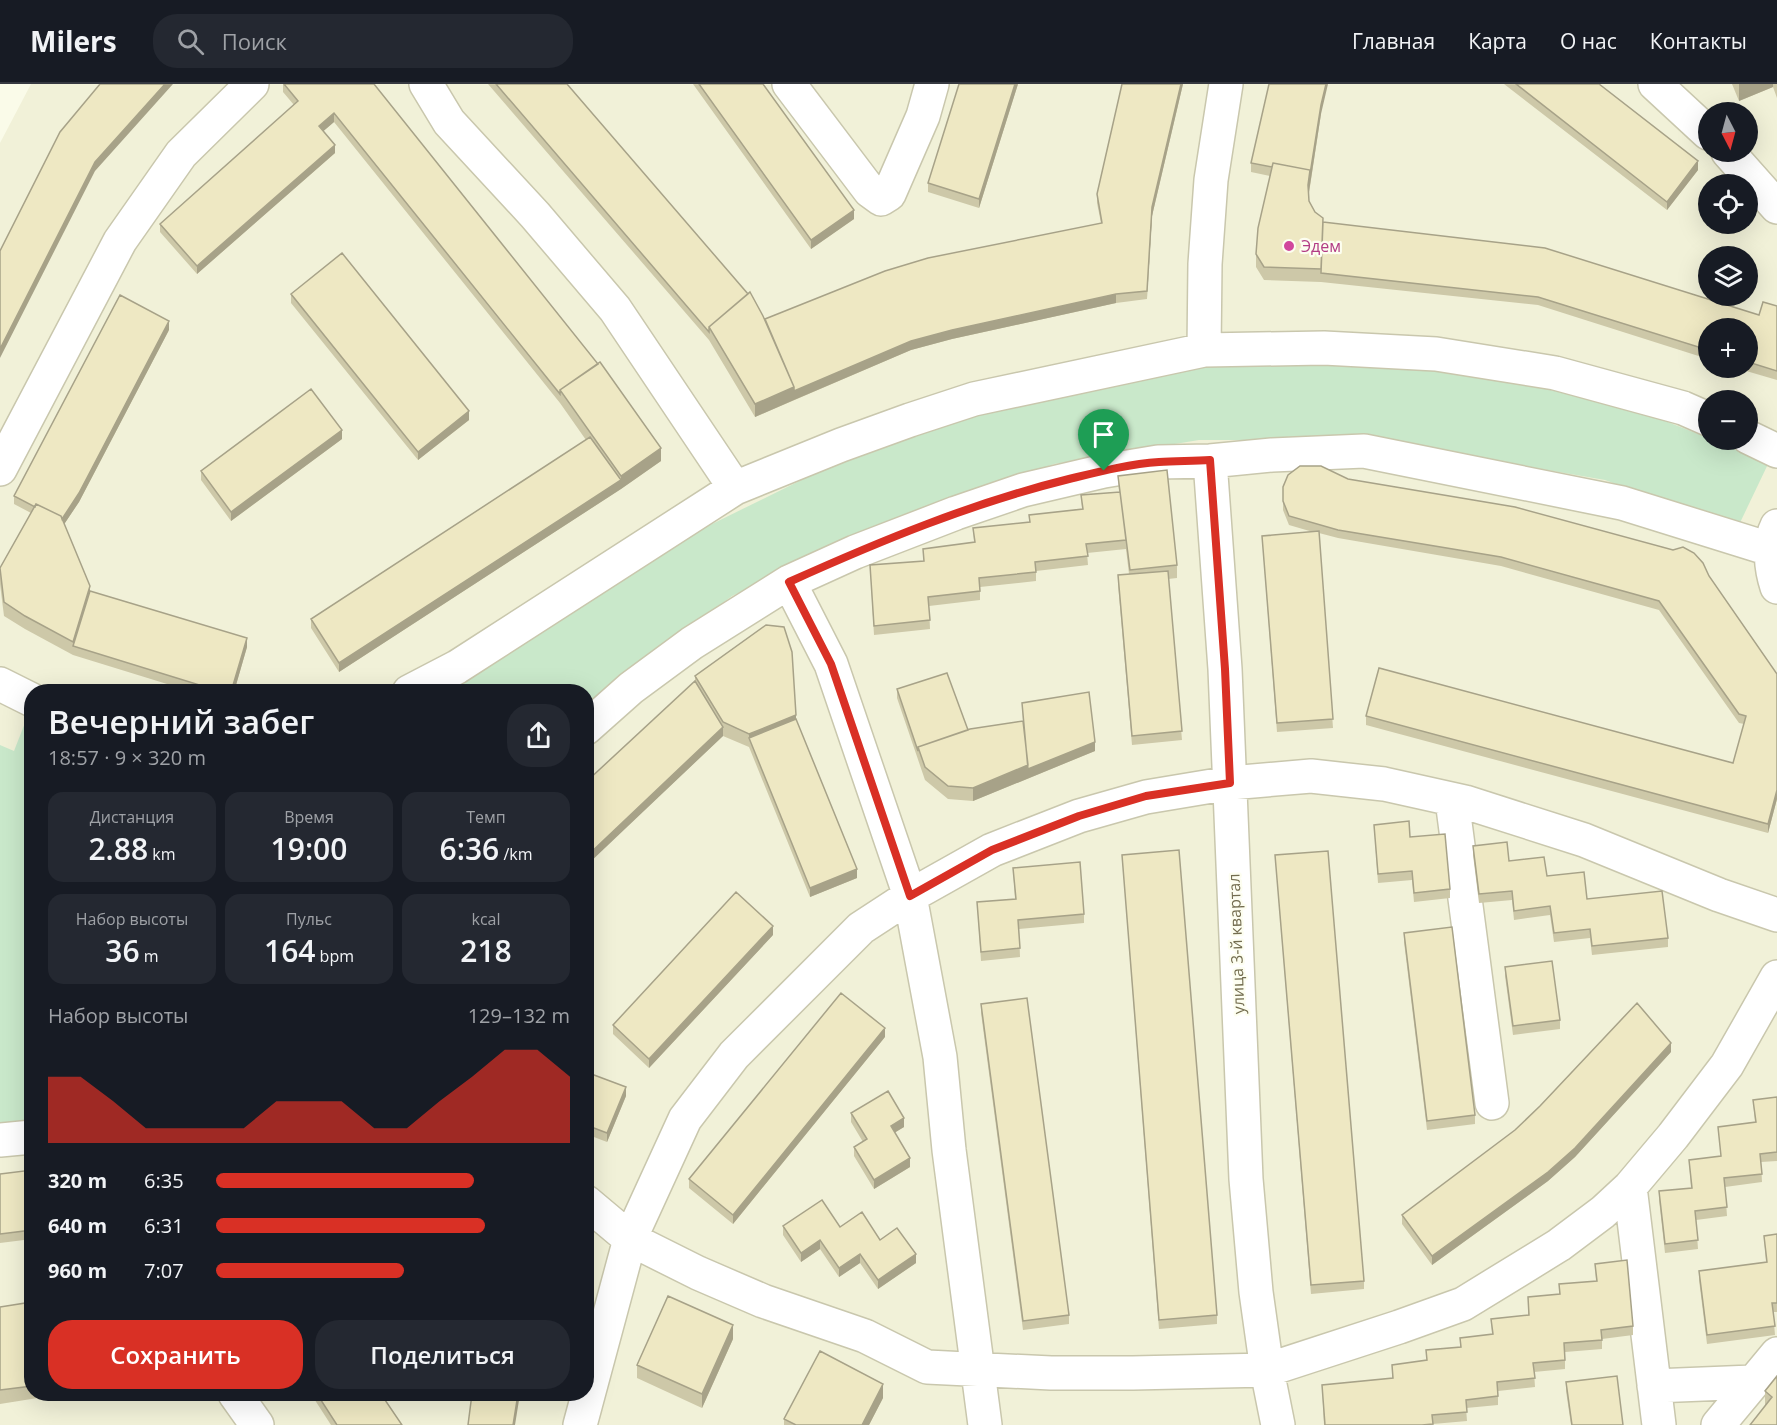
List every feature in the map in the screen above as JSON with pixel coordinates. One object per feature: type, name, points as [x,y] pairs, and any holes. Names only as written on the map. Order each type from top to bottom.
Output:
[{"type":"street","points":[[0,470],[120,241],[181,154],[252,84]]},
{"type":"street","points":[[426,84],[449,122],[535,215],[615,309],[735,488]]},
{"type":"street","points":[[789,84],[870,191],[881,199],[889,194],[923,116],[932,84]]},
{"type":"street","points":[[1204,350],[1204,264],[1211,180],[1226,84]]},
{"type":"street","points":[[1655,84],[1698,124]]},
{"type":"street","points":[[1737,162],[1777,207]]},
{"type":"street","points":[[424,684],[457,667],[735,488],[860,438],[974,399],[1204,350],[1324,348],[1436,354],[1555,373],[1683,408],[1698,415]]},
{"type":"street","points":[[1758,442],[1777,451]]},
{"type":"street","points":[[594,721],[631,688],[693,643],[789,582],[855,552],[926,524],[1023,490],[1104,471],[1147,464],[1272,454],[1364,451],[1622,503],[1775,538],[1772,570],[1777,587]]},
{"type":"street","name":"улица 3-й квартал","points":[[1210,460],[1225,669],[1246,1179],[1256,1292],[1267,1370],[1278,1425]]},
{"type":"street","points":[[789,582],[831,664],[910,896],[940,1057],[949,1150],[986,1425]]},
{"type":"street","points":[[0,684],[24,696]]},
{"type":"street","points":[[594,1373],[630,1239],[686,1119],[734,1055],[861,928],[910,896],[992,850],[1079,816],[1146,796],[1230,783],[1311,776],[1384,784],[1452,800],[1584,840],[1719,895],[1777,915]]},
{"type":"street","points":[[1452,800],[1492,1103]]},
{"type":"street","points":[[594,1209],[630,1239],[708,1277],[763,1300],[865,1336],[927,1367],[1133,1373],[1267,1370],[1463,1304],[1559,1245],[1603,1212],[1630,1187],[1673,1136],[1727,1065],[1777,978]]},
{"type":"street","points":[[0,1140],[24,1138]]},
{"type":"street","points":[[1630,1187],[1659,1425]]},
{"type":"street","points":[[1718,1425],[1777,1354]]},
{"type":"street","points":[[1654,1386],[1752,1382]]},
{"type":"street","points":[[240,1401],[257,1425]]},
{"type":"street","points":[[580,1425],[586,1401]]},
{"type":"shaded area","points":[[31,84],[1777,84],[1777,1425],[0,1425],[0,143]]},
{"type":"shaded area","points":[[1375,360],[1531,385],[1650,415],[1698,434],[1698,450],[1739,450],[1769,462],[1737,529],[1605,480],[1373,440],[1199,440],[1054,464],[855,536],[732,596],[614,684],[594,703],[594,684],[462,684],[706,527],[844,459],[944,423],[1170,366]]},
{"type":"shaded area","points":[[24,725],[24,1125],[0,1127],[0,745],[14,751]]},
{"type":"building","points":[[100,84],[165,84],[95,162],[0,349],[0,251],[60,132]]},
{"type":"building","points":[[284,84],[374,84],[598,364],[560,390],[560,394],[334,113],[319,126],[335,145],[197,266],[160,224],[298,101]]},
{"type":"building","points":[[496,84],[567,84],[748,294],[709,327],[709,332]]},
{"type":"building","points":[[699,84],[763,84],[854,210],[811,240]]},
{"type":"building","points":[[959,84],[1015,84],[979,199],[928,183]]},
{"type":"building","points":[[1122,84],[1181,84],[1152,207],[1147,291],[1116,294],[911,341],[794,391],[765,319],[885,271],[928,258],[1102,223],[1097,194]]},
{"type":"building","points":[[1269,84],[1326,84],[1310,174],[1310,170],[1273,163],[1272,167],[1251,163]]},
{"type":"building","points":[[1516,84],[1599,84],[1698,161],[1667,202]]},
{"type":"building","points":[[1273,163],[1310,170],[1309,201],[1315,212],[1323,218],[1321,269],[1264,267],[1256,254],[1258,228]]},
{"type":"building","points":[[1323,222],[1545,248],[1698,296],[1698,306],[1730,306],[1759,315],[1763,302],[1777,306],[1777,371],[1758,365],[1758,318],[1698,318],[1698,347],[1538,297],[1321,273]]},
{"type":"building","points":[[342,253],[469,411],[418,452],[291,294]]},
{"type":"building","points":[[750,292],[794,387],[755,404],[709,327]]},
{"type":"building","points":[[120,295],[169,321],[79,493],[62,519],[61,516],[36,504],[35,507],[14,496]]},
{"type":"building","points":[[600,362],[661,448],[621,476],[560,390]]},
{"type":"building","points":[[311,389],[342,430],[231,512],[201,471]]},
{"type":"building","points":[[590,437],[621,480],[339,663],[311,619]]},
{"type":"building","points":[[1300,466],[1321,466],[1348,479],[1515,507],[1673,550],[1683,547],[1694,553],[1777,674],[1777,790],[1768,824],[1366,716],[1379,668],[1733,763],[1746,716],[1739,714],[1659,601],[1501,557],[1338,530],[1289,516],[1283,501],[1283,487],[1288,475]]},
{"type":"building","points":[[1167,470],[1177,565],[1130,570],[1118,476]]},
{"type":"building","points":[[1120,492],[1126,540],[1086,544],[1088,556],[1035,562],[1036,572],[979,578],[980,591],[928,597],[930,620],[874,626],[870,565],[924,561],[923,549],[975,542],[973,528],[1030,522],[1029,515],[1083,509],[1081,495]]},
{"type":"building","points":[[36,504],[61,516],[90,586],[73,642],[4,602],[0,568]]},
{"type":"building","points":[[1319,531],[1333,719],[1277,723],[1262,536]]},
{"type":"building","points":[[1168,571],[1182,731],[1132,736],[1118,575]]},
{"type":"building","points":[[90,591],[247,638],[233,684],[196,684],[73,646]]},
{"type":"building","points":[[766,625],[784,627],[792,652],[796,715],[749,734],[723,722],[695,676]]},
{"type":"building","points":[[947,673],[968,730],[918,747],[918,751],[897,689]]},
{"type":"building","points":[[695,681],[723,727],[594,849],[594,775]]},
{"type":"building","points":[[1089,692],[1095,742],[1028,769],[1022,703]]},
{"type":"building","points":[[796,719],[857,869],[810,888],[749,738]]},
{"type":"building","points":[[1023,721],[1028,765],[973,788],[948,786],[925,767],[918,747],[970,729]]},
{"type":"building","points":[[1409,821],[1410,837],[1445,834],[1450,889],[1414,893],[1412,871],[1378,874],[1374,825]]},
{"type":"building","points":[[1507,842],[1509,861],[1544,857],[1547,876],[1584,872],[1587,899],[1662,891],[1668,938],[1592,946],[1590,929],[1554,933],[1550,906],[1514,911],[1512,891],[1479,894],[1473,846]]},
{"type":"building","points":[[1179,850],[1217,1315],[1159,1320],[1122,855]]},
{"type":"building","points":[[1328,851],[1364,1281],[1311,1285],[1275,855]]},
{"type":"building","points":[[1080,862],[1084,914],[1018,920],[1020,948],[981,952],[977,902],[1016,899],[1013,868]]},
{"type":"building","points":[[736,892],[773,926],[649,1059],[613,1025]]},
{"type":"building","points":[[1452,927],[1475,1115],[1427,1121],[1404,933]]},
{"type":"building","points":[[1552,961],[1560,1020],[1513,1026],[1505,967]]},
{"type":"building","points":[[841,993],[885,1028],[733,1215],[689,1179]]},
{"type":"building","points":[[1027,998],[1069,1315],[1023,1321],[981,1004]]},
{"type":"building","points":[[1637,1003],[1671,1043],[1575,1148],[1548,1172],[1432,1256],[1402,1215],[1515,1130]]},
{"type":"building","points":[[594,1075],[626,1087],[607,1133],[594,1128]]},
{"type":"building","points":[[888,1091],[904,1118],[891,1126],[910,1158],[874,1180],[854,1147],[867,1139],[851,1113]]},
{"type":"building","points":[[1777,1097],[1777,1152],[1760,1154],[1762,1174],[1724,1178],[1727,1207],[1695,1211],[1698,1240],[1665,1244],[1659,1191],[1692,1188],[1689,1160],[1721,1156],[1718,1127],[1756,1122],[1753,1100]]},
{"type":"building","points":[[24,1171],[24,1231],[0,1234],[0,1174]]},
{"type":"building","points":[[822,1200],[840,1227],[862,1212],[880,1240],[897,1228],[916,1254],[878,1280],[860,1254],[839,1268],[820,1240],[801,1253],[783,1226]]},
{"type":"building","points":[[1777,1234],[1777,1303],[1772,1303],[1775,1326],[1707,1335],[1699,1271],[1767,1262],[1764,1236]]},
{"type":"building","points":[[1627,1260],[1633,1326],[1601,1330],[1602,1340],[1564,1343],[1565,1360],[1533,1363],[1535,1378],[1497,1382],[1498,1396],[1466,1400],[1467,1412],[1432,1415],[1433,1424],[1325,1425],[1322,1385],[1393,1378],[1392,1365],[1427,1360],[1426,1350],[1461,1347],[1460,1338],[1493,1334],[1491,1319],[1529,1315],[1528,1297],[1560,1294],[1559,1284],[1597,1281],[1595,1264]]},
{"type":"building","points":[[668,1296],[733,1325],[702,1394],[637,1365]]},
{"type":"building","points":[[24,1303],[24,1387],[0,1390],[0,1307]]},
{"type":"building","points":[[820,1351],[883,1384],[862,1425],[796,1425],[784,1419]]},
{"type":"building","points":[[1617,1376],[1623,1425],[1572,1425],[1566,1382]]},
{"type":"building","points":[[1777,1376],[1777,1425],[1750,1425],[1772,1397],[1765,1391]]},
{"type":"building","points":[[322,1401],[386,1401],[402,1425],[337,1425]]},
{"type":"building","points":[[471,1401],[517,1401],[513,1425],[468,1425]]},
{"type":"place","name":"Эдем","points":[[1289,246]]},
{"type":"route","points":[[1210,460],[1225,669],[1230,783],[1146,796],[1079,816],[992,850],[910,896],[868,767],[831,664],[789,582],[855,552],[956,513],[1023,490],[1104,471],[1158,462],[1210,460]]}]
